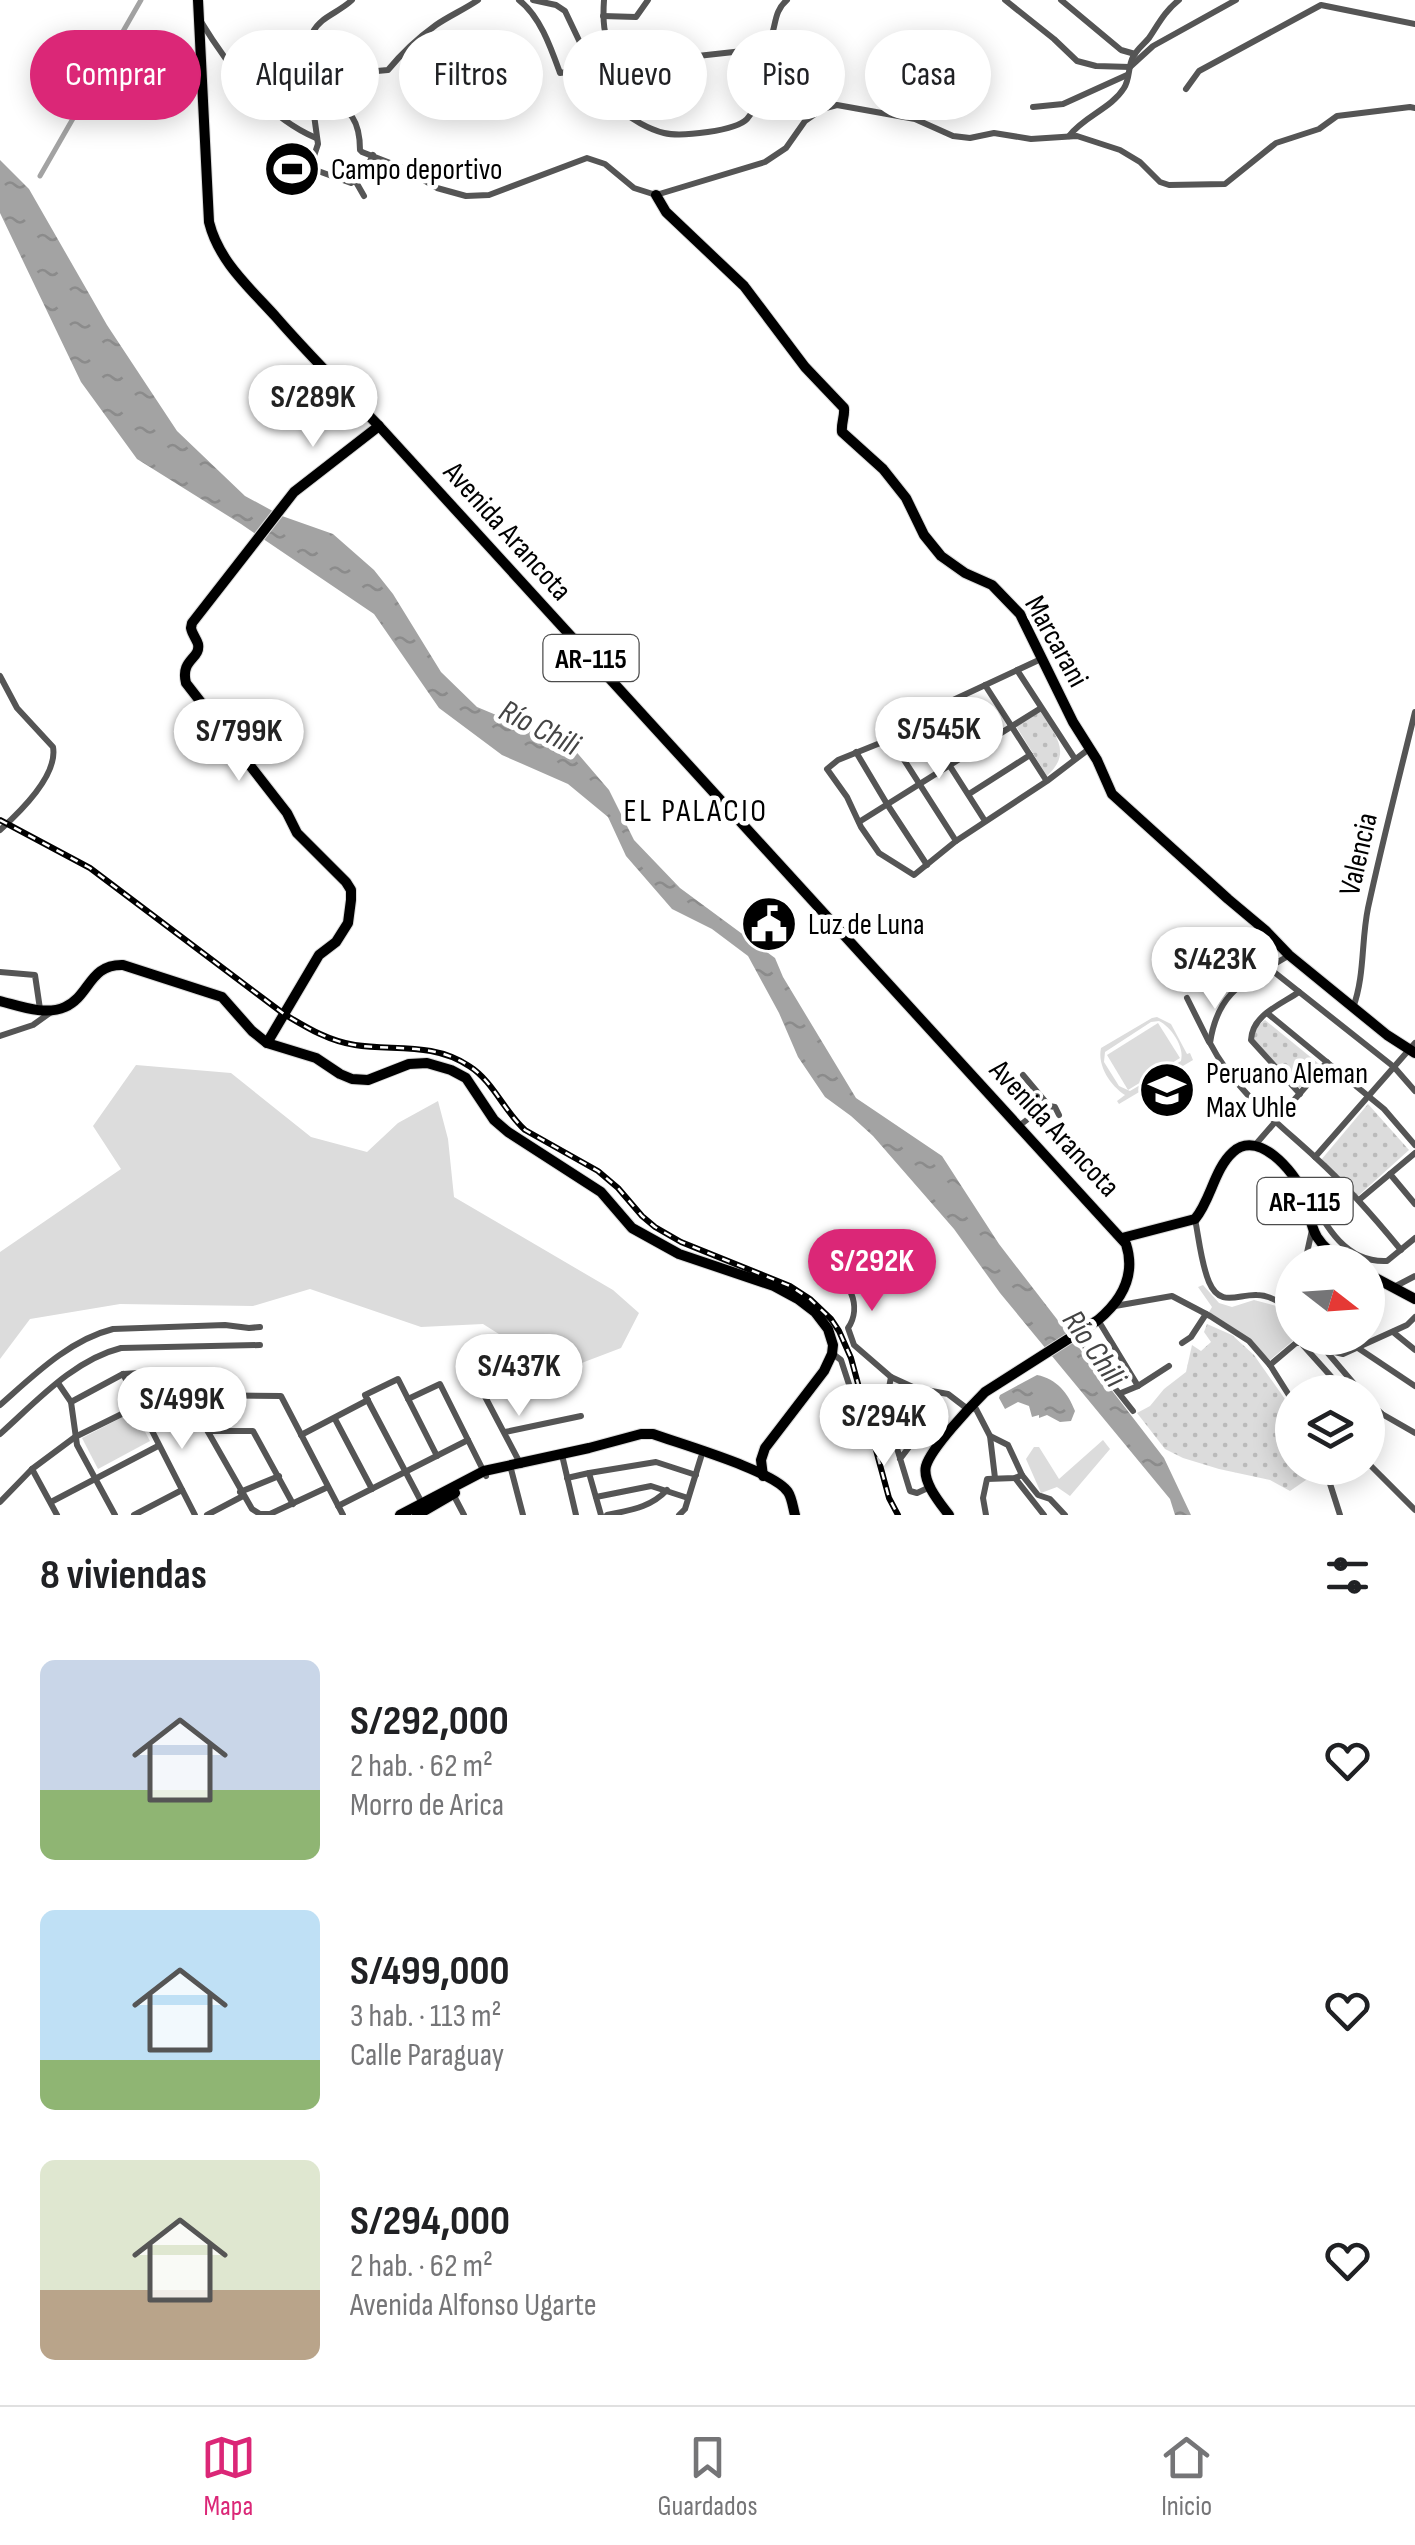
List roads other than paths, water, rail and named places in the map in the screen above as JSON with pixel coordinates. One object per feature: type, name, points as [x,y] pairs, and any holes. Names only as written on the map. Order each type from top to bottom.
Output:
[{"type":"main road","name":"Avenida Arancota","points":[[196,2],[205,39],[210,222],[218,248],[234,271],[1122,1238]]},
{"type":"main road","name":"Marcarani","points":[[656,195],[666,212],[744,286],[804,367],[844,408],[842,432],[883,469],[942,556],[965,573],[992,585],[1020,614],[1112,794],[1289,955],[1386,1035],[1413,1048]]},
{"type":"main road","points":[[267,1042],[320,955],[336,942],[348,923],[351,890],[297,833],[287,813],[186,683],[186,666],[198,651],[192,623],[304,482],[378,426]]},
{"type":"main road","points":[[0,1001],[40,1010],[68,1006],[102,969],[112,964],[123,965],[222,997],[267,1042],[316,1058],[352,1078],[368,1080],[409,1064],[427,1063],[451,1070],[466,1078],[494,1120],[602,1192],[632,1228],[679,1254],[774,1286],[815,1312],[828,1329],[832,1354],[824,1372],[762,1456],[742,1467],[651,1441],[636,1441],[485,1473],[421,1510],[400,1515]]},
{"type":"main road","name":"AR-115","points":[[1196,1219],[1230,1154],[1247,1144],[1256,1144],[1293,1176],[1303,1194],[1312,1228],[1324,1245]]},
{"type":"main road","points":[[948,1515],[930,1487],[926,1466],[969,1408],[985,1392],[1115,1306],[1129,1273],[1128,1250],[1122,1238],[1196,1219]]},
{"type":"main road","points":[[1385,1283],[1415,1299]]},
{"type":"main road","points":[[562,1456],[641,1434],[654,1434],[780,1484],[788,1492],[795,1515]]},
{"type":"main road","points":[[762,1456],[763,1476]]},
{"type":"street","points":[[315,30],[352,0]]},
{"type":"street","points":[[379,72],[388,70],[438,23],[478,0]]},
{"type":"street","points":[[519,0],[531,10],[563,73]]},
{"type":"street","points":[[533,0],[550,2],[565,11],[574,30]]},
{"type":"street","points":[[604,0],[604,30]]},
{"type":"street","points":[[603,16],[636,18],[648,0]]},
{"type":"street","points":[[773,30],[776,11],[787,0]]},
{"type":"street","points":[[1005,0],[1077,61],[1129,70]]},
{"type":"street","points":[[1061,0],[1121,50],[1135,54]]},
{"type":"street","points":[[1068,137],[1124,88],[1135,54],[1164,13],[1179,0]]},
{"type":"street","points":[[1033,107],[1063,104],[1129,70],[1152,46],[1236,0]]},
{"type":"street","points":[[1186,89],[1199,71],[1321,5],[1415,24]]},
{"type":"street","points":[[205,39],[269,110],[316,138]]},
{"type":"street","points":[[355,120],[360,150],[437,188],[466,196],[489,195],[587,158],[605,164],[634,188],[656,195],[765,162],[786,148],[806,121],[822,108],[836,105],[915,119],[953,136],[1077,136],[1120,150],[1140,162],[1160,182],[1170,185],[1225,184],[1276,143],[1319,129],[1337,116],[1415,108]]},
{"type":"street","points":[[314,120],[317,150],[310,168],[356,182]]},
{"type":"street","points":[[635,120],[664,133],[726,128],[746,120]]},
{"type":"street","points":[[356,182],[360,170],[373,155]]},
{"type":"street","points":[[356,182],[364,196]]},
{"type":"street","points":[[1042,659],[951,701],[923,724],[838,760],[827,770],[879,853],[914,875],[1089,748]]},
{"type":"street","points":[[1018,670],[1076,759]]},
{"type":"street","points":[[0,676],[17,708],[53,747],[54,755],[48,774],[0,830]]},
{"type":"street","points":[[985,685],[1046,781]]},
{"type":"street","points":[[951,701],[979,745]]},
{"type":"street","points":[[859,822],[1041,708]]},
{"type":"street","name":"Valencia","points":[[1353,1008],[1363,966],[1366,914],[1415,712]]},
{"type":"street","points":[[923,724],[986,821]]},
{"type":"street","points":[[890,738],[956,841]]},
{"type":"street","points":[[856,752],[928,865]]},
{"type":"street","points":[[969,794],[1030,755]]},
{"type":"street","points":[[1210,1043],[1217,1013],[1226,998],[1238,986],[1289,955]]},
{"type":"street","points":[[1268,968],[1394,1067],[1415,1091]]},
{"type":"street","points":[[0,972],[35,975],[40,1010]]},
{"type":"street","points":[[1300,992],[1267,1013],[1252,1028],[1251,1040],[1300,1094]]},
{"type":"street","points":[[1187,998],[1222,1067],[1359,1200],[1401,1250]]},
{"type":"street","points":[[0,1036],[33,1025],[54,1009]]},
{"type":"street","points":[[1267,1013],[1384,1108],[1415,1145]]},
{"type":"street","points":[[1316,1158],[1413,1048]]},
{"type":"street","points":[[1256,1144],[1327,1062]]},
{"type":"street","points":[[1023,1076],[1060,1115]]},
{"type":"street","points":[[1019,1126],[1047,1104]]},
{"type":"street","points":[[1359,1200],[1415,1153]]},
{"type":"street","points":[[1390,1174],[1415,1204]]},
{"type":"street","points":[[1303,1194],[1309,1194],[1328,1229],[1351,1252],[1378,1262],[1387,1261],[1415,1238]]},
{"type":"street","points":[[1196,1219],[1207,1278],[1215,1292],[1225,1298],[1254,1294],[1275,1300]]},
{"type":"street","points":[[1308,1245],[1312,1228]]},
{"type":"street","points":[[1392,1287],[1415,1276]]},
{"type":"street","points":[[851,1293],[854,1320],[848,1328],[854,1346],[891,1377],[916,1388],[948,1394],[965,1407],[976,1409],[990,1436],[995,1478]]},
{"type":"street","points":[[1115,1306],[1172,1296],[1249,1341],[1276,1375]]},
{"type":"street","points":[[1182,1343],[1191,1337],[1206,1314]]},
{"type":"street","points":[[1385,1335],[1415,1317]]},
{"type":"street","points":[[1098,1320],[1138,1386]]},
{"type":"street","points":[[0,1405],[39,1371],[102,1332],[225,1325],[260,1327]]},
{"type":"street","points":[[1393,1332],[1415,1350]]},
{"type":"street","points":[[1270,1365],[1301,1343],[1330,1375]]},
{"type":"street","points":[[0,1434],[58,1383],[121,1348],[260,1345]]},
{"type":"street","points":[[1086,1345],[1087,1353],[1133,1411]]},
{"type":"street","points":[[832,1354],[841,1360],[867,1430],[876,1428],[881,1418],[891,1377]]},
{"type":"street","points":[[1330,1355],[1347,1375]]},
{"type":"street","points":[[1366,1355],[1415,1386]]},
{"type":"street","points":[[1120,1394],[1169,1366]]},
{"type":"street","points":[[71,1402],[123,1374],[186,1370],[188,1395],[252,1509],[270,1514],[328,1487]]},
{"type":"street","points":[[123,1374],[196,1515]]},
{"type":"street","points":[[301,1435],[335,1419],[398,1379],[437,1456]]},
{"type":"street","points":[[58,1383],[71,1402],[74,1437],[115,1515]]},
{"type":"street","points":[[408,1399],[440,1384],[485,1473]]},
{"type":"street","points":[[481,1389],[506,1432],[517,1466],[523,1515]]},
{"type":"street","points":[[0,1502],[32,1469],[74,1437],[138,1406],[188,1395],[281,1396],[343,1515]]},
{"type":"street","points":[[366,1398],[406,1472],[421,1510]]},
{"type":"street","points":[[506,1432],[581,1416]]},
{"type":"street","points":[[900,1459],[926,1426],[904,1416],[896,1439],[900,1459],[910,1491],[918,1493],[930,1487]]},
{"type":"street","points":[[1385,1416],[1415,1433]]},
{"type":"street","points":[[335,1419],[372,1489]]},
{"type":"street","points":[[207,1431],[254,1431],[293,1504]]},
{"type":"street","points":[[990,1436],[1008,1445],[1018,1477],[1044,1515]]},
{"type":"street","points":[[338,1506],[468,1440]]},
{"type":"street","points":[[51,1502],[158,1446]]},
{"type":"street","points":[[562,1456],[576,1515]]},
{"type":"street","points":[[679,1515],[685,1509],[701,1457]]},
{"type":"street","points":[[567,1478],[656,1462],[696,1475]]},
{"type":"street","points":[[32,1469],[57,1515]]},
{"type":"street","points":[[589,1473],[604,1515],[646,1506],[667,1490]]},
{"type":"street","points":[[207,1515],[279,1476]]},
{"type":"street","points":[[986,1515],[987,1480],[1018,1477],[1041,1496],[1050,1498],[1065,1515]]},
{"type":"street","points":[[1385,1480],[1415,1510]]},
{"type":"street","points":[[1330,1485],[1340,1515]]},
{"type":"street","points":[[596,1497],[651,1486],[688,1498]]},
{"type":"street","points":[[134,1515],[182,1490]]},
{"type":"street","points":[[451,1491],[464,1515]]},
{"type":"street","points":[[1034,1504],[1041,1496]]},
{"type":"water","points":[[0,160],[29,189],[107,325],[177,431],[245,496],[282,516],[333,534],[374,570],[441,672],[477,707],[567,741],[609,790],[634,840],[680,888],[775,958],[856,1098],[942,1156],[999,1244],[1164,1458],[1191,1515],[1175,1515],[1170,1499],[1000,1293],[954,1229],[873,1136],[825,1097],[798,1057],[748,956],[712,929],[672,909],[626,856],[608,817],[568,784],[502,755],[439,708],[374,614],[137,459],[81,382],[0,213]]},
{"type":"water","points":[[1037,1375],[1056,1383],[1065,1393],[1075,1411],[1071,1421],[1060,1422],[1047,1415],[1032,1417],[1029,1406],[1018,1402],[1005,1409],[1000,1395]]},
{"type":"waterway","points":[[40,176],[141,0]]},
{"type":"railway","points":[[0,820],[90,868],[284,1014],[326,1037],[370,1047],[427,1050],[469,1066],[525,1130],[598,1171],[655,1227],[681,1242],[790,1286],[810,1299],[831,1319],[851,1358],[889,1498],[898,1515]]},
{"type":"place","name":"Campo deportivo","points":[[292,169]]},
{"type":"place","name":"Luz de Luna","points":[[769,924]]},
{"type":"place","name":"Peruano Aleman Max Uhle","points":[[1167,1090]]},
{"type":"district","name":"EL PALACIO","points":[[696,810]]},
{"type":"water label","name":"Río Chili","points":[[540,727]]},
{"type":"water label","name":"Río Chili","points":[[1095,1348]]}]
